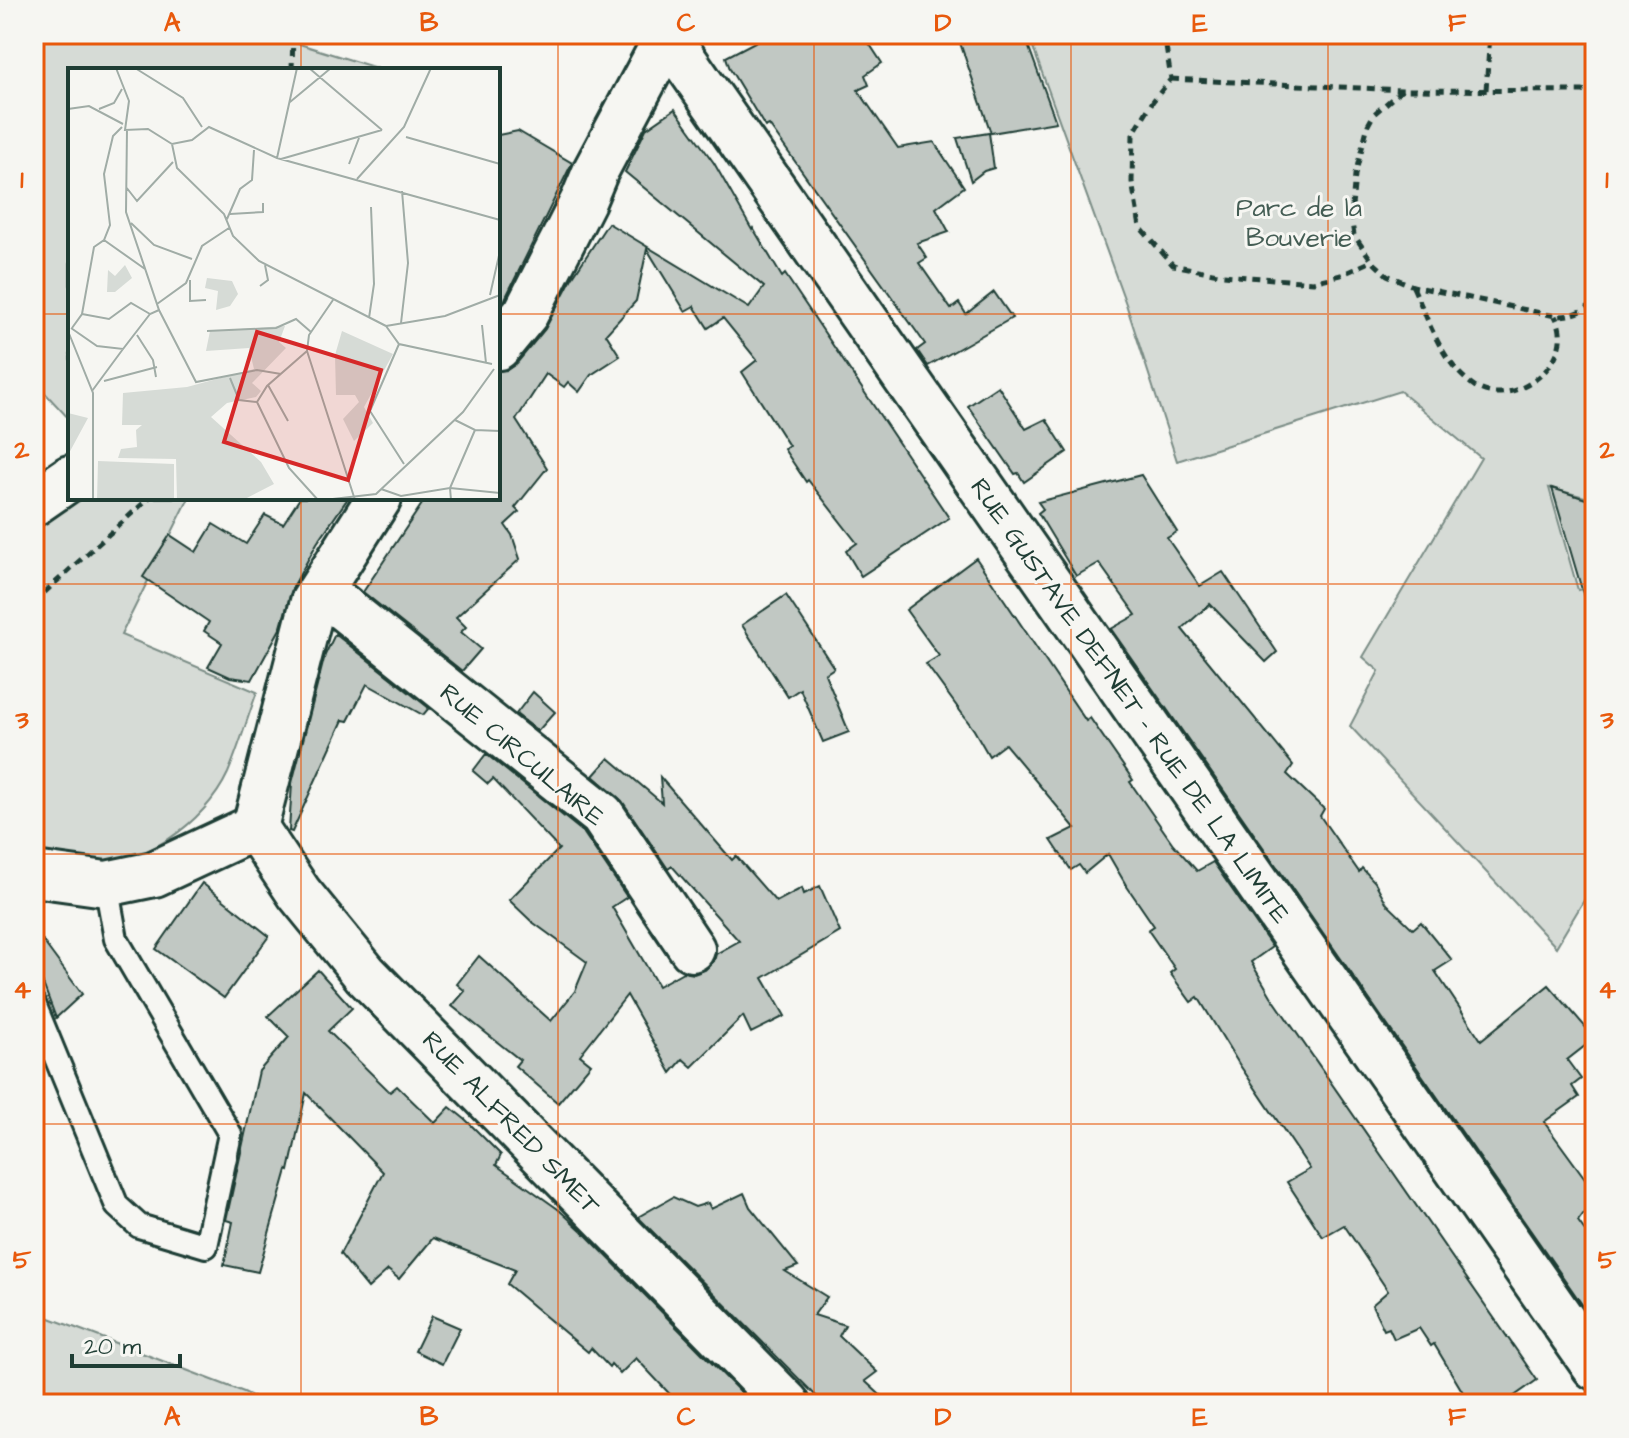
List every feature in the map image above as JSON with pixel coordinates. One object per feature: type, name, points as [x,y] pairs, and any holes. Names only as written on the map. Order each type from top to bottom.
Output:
[{"type":"street","points":[[500,345],[526,313],[596,170],[667,36]]},
{"type":"street","name":"RUE GUSTAVE DEFNET - RUE DE LA LIMITE","points":[[667,36],[1595,1367]]},
{"type":"street","points":[[34,503],[68,479]]},
{"type":"street","points":[[34,874],[106,884],[154,874],[255,827],[313,602],[378,500]]},
{"type":"street","name":"RUE CIRCULAIRE","points":[[321,590],[602,815],[692,949]]},
{"type":"street","name":"RUE ALFRED SMET","points":[[255,827],[299,893],[365,974],[787,1404]]},
{"type":"lane","points":[[34,1004],[117,1206],[139,1226],[206,1246],[230,1134],[116,939],[106,884]]},
{"type":"path","points":[[292,68],[293,34]]},
{"type":"path","points":[[1164,34],[1171,79],[1133,134],[1132,182],[1140,227],[1173,265],[1223,275],[1313,282],[1341,275],[1372,261]]},
{"type":"path","points":[[1486,90],[1490,34]]},
{"type":"path","points":[[1171,79],[1402,90],[1583,91],[1595,95]]},
{"type":"path","points":[[1402,90],[1374,114],[1368,125],[1355,175],[1351,217],[1354,235],[1372,261],[1387,275],[1413,286],[1555,316],[1585,311],[1595,301]]},
{"type":"path","points":[[1413,286],[1450,366],[1475,388],[1498,394],[1530,384],[1547,370],[1559,350],[1562,333],[1555,316]]},
{"type":"path","points":[[34,602],[147,500]]},
{"type":"green space","points":[[34,34],[293,34],[293,42],[377,68],[68,68],[68,418],[34,381]]},
{"type":"green space","name":"Parc de la Bouverie","points":[[1028,34],[1595,34],[1595,485],[1593,499],[1549,488],[1578,590],[1595,586],[1595,882],[1556,947],[1350,726],[1379,671],[1363,657],[1481,458],[1400,391],[1177,461],[1126,304]]},
{"type":"green space","points":[[68,498],[188,500],[121,635],[257,692],[236,753],[218,791],[204,809],[169,839],[128,858],[106,862],[58,859],[34,847],[34,503]]},
{"type":"green space","points":[[34,1312],[244,1392],[268,1404],[34,1404]]},
{"type":"building","points":[[770,34],[863,34],[882,63],[865,75],[869,85],[858,90],[898,148],[934,142],[964,187],[936,208],[949,232],[917,243],[927,258],[919,263],[951,309],[959,303],[966,314],[994,292],[1012,318],[928,366],[917,350],[925,344],[769,125],[765,127],[730,69],[726,57]]},
{"type":"building","points":[[957,34],[1024,34],[1056,122],[991,133]]},
{"type":"building","points":[[675,109],[714,163],[782,277],[785,274],[949,518],[861,576],[846,551],[857,543],[808,480],[806,482],[784,449],[789,446],[742,372],[757,360],[723,318],[708,328],[694,306],[685,311],[647,249],[636,301],[606,334],[620,356],[591,375],[579,392],[568,382],[564,387],[546,374],[516,420],[547,468],[515,508],[519,512],[505,525],[520,559],[456,617],[466,627],[461,632],[481,649],[462,671],[363,592],[425,500],[500,500],[500,371],[517,363],[545,329],[572,278],[608,223],[749,308],[764,287],[625,172],[646,129]]},
{"type":"building","points":[[518,131],[572,163],[500,305],[500,135]]},
{"type":"building","points":[[989,133],[994,168],[971,181],[957,138]]},
{"type":"building","points":[[998,386],[1026,429],[1046,419],[1067,452],[1024,482],[1018,473],[1015,474],[968,406]]},
{"type":"building","points":[[1141,475],[1177,532],[1167,538],[1200,586],[1223,572],[1277,652],[1266,662],[1210,604],[1182,629],[1293,765],[1287,774],[1324,809],[1320,816],[1359,872],[1362,868],[1375,882],[1387,904],[1413,929],[1421,922],[1452,960],[1435,971],[1481,1040],[1549,985],[1595,1038],[1567,1060],[1581,1079],[1572,1086],[1579,1097],[1544,1122],[1595,1192],[1595,1198],[1578,1221],[1595,1245],[1595,1323],[1111,629],[1136,615],[1099,563],[1076,576],[1038,513],[1043,509],[1038,502]]},
{"type":"building","points":[[1552,488],[1595,502],[1595,606],[1587,607]]},
{"type":"building","points":[[299,500],[347,500],[317,543],[292,589],[281,627],[252,680],[230,677],[208,667],[222,643],[204,631],[209,622],[143,577],[170,535],[196,552],[213,524],[246,544],[265,515],[283,524]]},
{"type":"building","points":[[976,558],[1086,721],[1090,718],[1133,780],[1130,782],[1173,844],[1197,871],[1213,862],[1272,947],[1251,962],[1271,996],[1537,1380],[1503,1404],[1470,1404],[1434,1344],[1431,1346],[1419,1328],[1394,1339],[1389,1328],[1384,1330],[1372,1305],[1388,1291],[1344,1225],[1323,1237],[1287,1182],[1310,1169],[1198,997],[1191,1002],[1170,973],[1175,969],[1148,930],[1154,926],[1108,854],[1085,873],[1079,865],[1071,870],[1051,840],[1075,828],[1005,744],[989,756],[926,664],[939,656],[906,610]]},
{"type":"building","points":[[786,595],[834,668],[825,674],[849,732],[823,742],[800,689],[788,697],[742,625]]},
{"type":"building","points":[[335,634],[429,708],[423,715],[367,684],[348,721],[343,720],[292,832],[289,831],[292,783],[325,655]]},
{"type":"building","points":[[533,692],[555,712],[538,731],[516,714]]},
{"type":"building","points":[[486,754],[583,832],[627,897],[612,907],[658,986],[683,972],[694,974],[705,970],[716,954],[739,941],[672,866],[668,869],[622,801],[593,776],[609,758],[662,803],[660,777],[732,860],[736,856],[776,902],[802,888],[804,894],[820,886],[840,932],[763,978],[785,1016],[751,1033],[743,1016],[692,1067],[683,1059],[671,1073],[627,995],[580,1055],[591,1064],[558,1103],[515,1066],[520,1060],[452,1006],[465,991],[457,984],[479,956],[551,1021],[575,991],[587,962],[531,921],[509,900],[559,849],[493,779],[488,784],[473,771]]},
{"type":"building","points":[[202,883],[269,936],[224,998],[156,949]]},
{"type":"building","points":[[34,929],[82,994],[56,1018],[34,960]]},
{"type":"building","points":[[318,970],[352,1008],[328,1031],[390,1092],[397,1086],[435,1123],[450,1107],[466,1120],[501,1155],[496,1165],[558,1209],[582,1231],[746,1398],[740,1404],[679,1404],[636,1358],[620,1374],[591,1348],[588,1352],[507,1284],[515,1270],[433,1238],[399,1279],[388,1270],[368,1288],[340,1254],[383,1172],[306,1093],[289,1171],[258,1272],[224,1265],[233,1222],[226,1220],[259,1071],[289,1037],[268,1016]]},
{"type":"building","points":[[744,1193],[750,1207],[798,1266],[785,1271],[827,1297],[814,1315],[845,1325],[839,1336],[877,1372],[865,1381],[890,1404],[824,1404],[638,1217],[673,1197],[695,1207],[708,1203],[711,1209]]},
{"type":"building","points":[[432,1316],[460,1328],[442,1364],[415,1351]]}]
